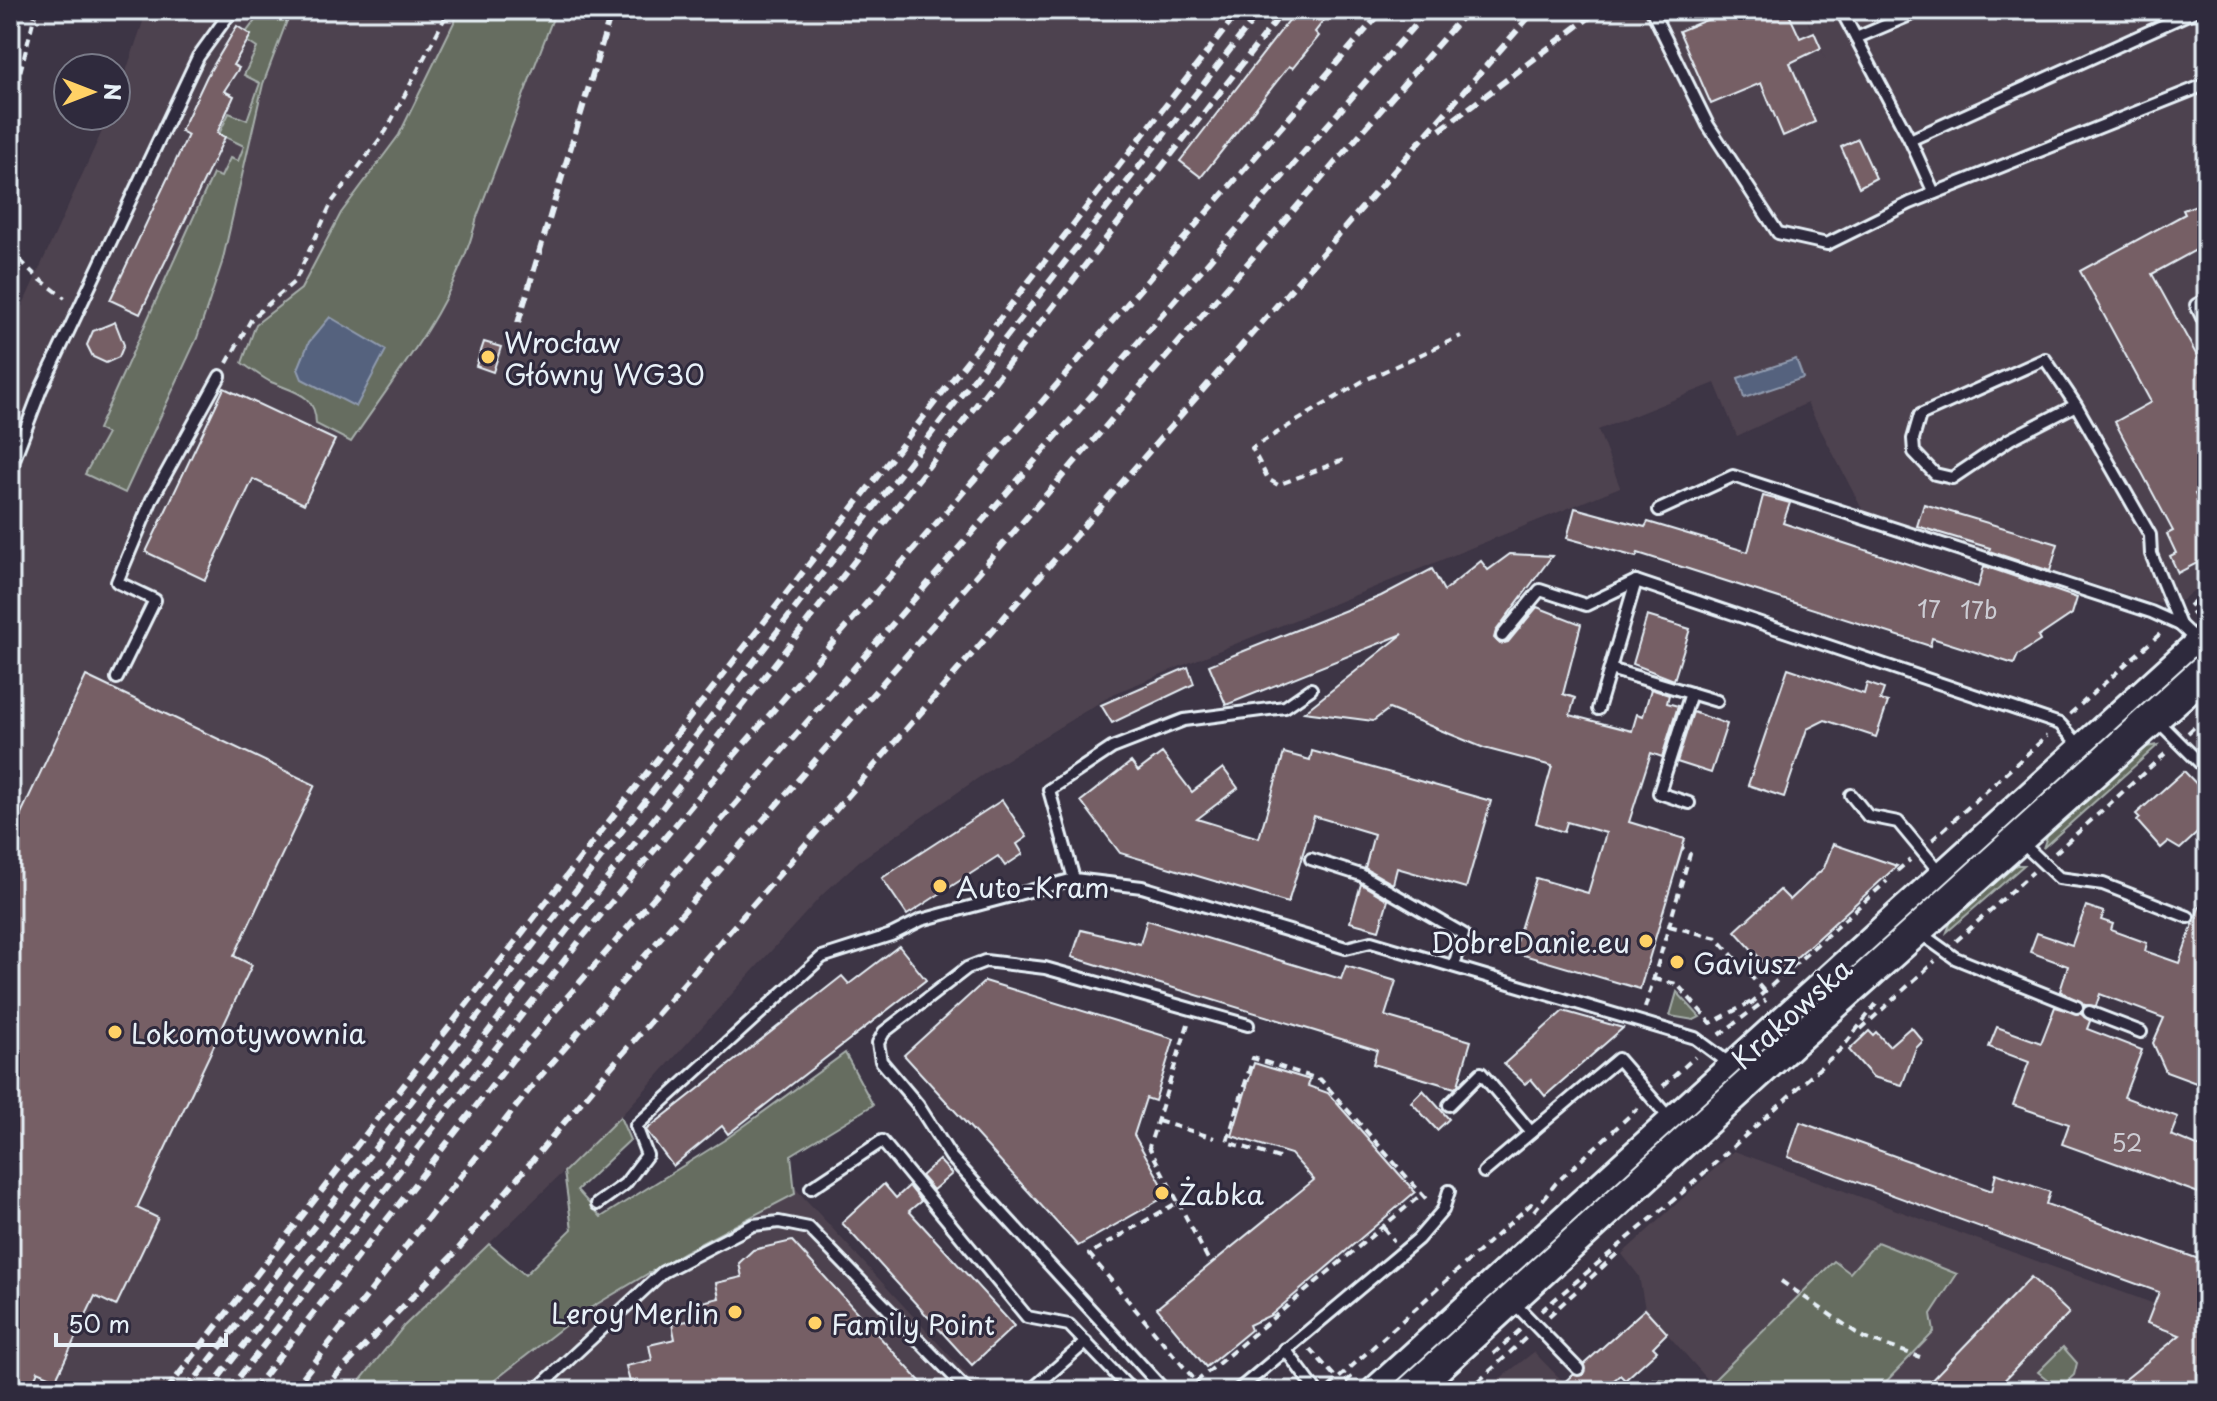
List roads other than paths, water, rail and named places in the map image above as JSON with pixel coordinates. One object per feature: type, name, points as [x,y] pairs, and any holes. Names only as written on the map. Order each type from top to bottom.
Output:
[{"type":"main road","name":"Krakowska","points":[[1376,1391],[2081,748],[2194,630]]},
{"type":"main road","name":"Krakowska","points":[[1412,1391],[2207,672]]},
{"type":"lane","points":[[10,470],[41,389],[198,57],[232,10]]},
{"type":"lane","points":[[1660,10],[1653,13],[1708,125],[1778,233],[1827,244],[1934,193],[2207,84]]},
{"type":"lane","points":[[1841,10],[1910,140],[1934,193]]},
{"type":"lane","points":[[1856,38],[1922,10]]},
{"type":"lane","points":[[1910,140],[2197,10]]},
{"type":"lane","points":[[2207,299],[2196,305],[2207,328]]},
{"type":"lane","points":[[2076,405],[2010,439],[1952,478],[1935,474],[1914,452],[1913,439],[1920,415],[2045,359],[2076,405],[2150,535],[2151,554],[2194,630]]},
{"type":"lane","points":[[117,678],[155,600],[117,582],[152,499],[220,376]]},
{"type":"lane","points":[[1659,510],[1733,476],[2151,612],[2194,630]]},
{"type":"lane","points":[[1598,709],[1636,581]]},
{"type":"lane","points":[[1502,636],[1540,590],[1586,605],[1636,581],[2060,724],[2081,748]]},
{"type":"lane","points":[[1610,669],[1717,701]]},
{"type":"lane","points":[[1074,879],[1049,790],[1112,748],[1184,720],[1285,707],[1311,689]]},
{"type":"lane","points":[[1689,803],[1659,793],[1691,693]]},
{"type":"lane","points":[[2156,718],[2207,770]]},
{"type":"lane","points":[[1851,795],[1868,816],[1898,822],[1942,876]]},
{"type":"lane","points":[[2020,841],[2059,878],[2103,884],[2188,917]]},
{"type":"lane","points":[[1311,859],[1361,875],[1463,934],[1454,966]]},
{"type":"lane","points":[[597,1204],[625,1184],[647,1155],[636,1126],[822,957],[891,935],[921,920],[1074,879],[1142,887],[1346,948],[1371,942],[1695,1038],[1734,1066]]},
{"type":"lane","points":[[1919,932],[1955,958],[2077,1007]]},
{"type":"lane","points":[[1165,1391],[951,1157],[918,1105],[881,1061],[878,1043],[884,1032],[967,968],[985,961],[1045,968],[1248,1025]]},
{"type":"lane","points":[[2089,1012],[2141,1032]]},
{"type":"lane","points":[[1484,1172],[1618,1059],[1672,1121]]},
{"type":"lane","points":[[1449,1105],[1481,1073],[1531,1132]]},
{"type":"lane","points":[[811,1188],[882,1141],[1027,1317],[1069,1325],[1132,1391]]},
{"type":"lane","points":[[1237,1391],[1418,1239],[1443,1210],[1449,1191]]},
{"type":"lane","points":[[535,1391],[663,1272],[753,1225],[779,1222],[809,1228],[968,1391]]},
{"type":"lane","points":[[1511,1300],[1578,1369]]},
{"type":"lane","points":[[1030,1391],[1086,1342]]},
{"type":"lane","points":[[1285,1349],[1322,1390]]},
{"type":"water","points":[[330,317],[386,350],[356,407],[302,379],[298,369],[309,342]]},
{"type":"water","points":[[1796,359],[1803,378],[1744,398],[1738,378]]},
{"type":"tram line","points":[[1387,1391],[2207,646]]},
{"type":"railway","points":[[518,323],[612,10]]},
{"type":"railway","points":[[166,1391],[1240,10]]},
{"type":"railway","points":[[186,1391],[1261,10]]},
{"type":"railway","points":[[208,1391],[1284,10]]},
{"type":"railway","points":[[228,1391],[581,939],[705,789],[1383,10]]},
{"type":"railway","points":[[252,1391],[513,1059],[1428,10]]},
{"type":"railway","points":[[292,1391],[537,1080],[1468,10]]},
{"type":"railway","points":[[321,1391],[454,1254],[604,1075],[1535,10]]},
{"type":"railway","points":[[1440,130],[1599,10]]},
{"type":"place","name":"Wrocław Główny WG30","points":[[488,357]]},
{"type":"place","name":"Auto-Kram","points":[[940,886]]},
{"type":"place","name":"DobreDanie.eu","points":[[1646,941]]},
{"type":"place","name":"Gaviusz","points":[[1677,962]]},
{"type":"place","name":"Lokomotywownia","points":[[115,1032]]},
{"type":"place","name":"Żabka","points":[[1162,1193]]},
{"type":"place","name":"Leroy Merlin","points":[[735,1312]]},
{"type":"place","name":"Family Point","points":[[815,1323]]}]
